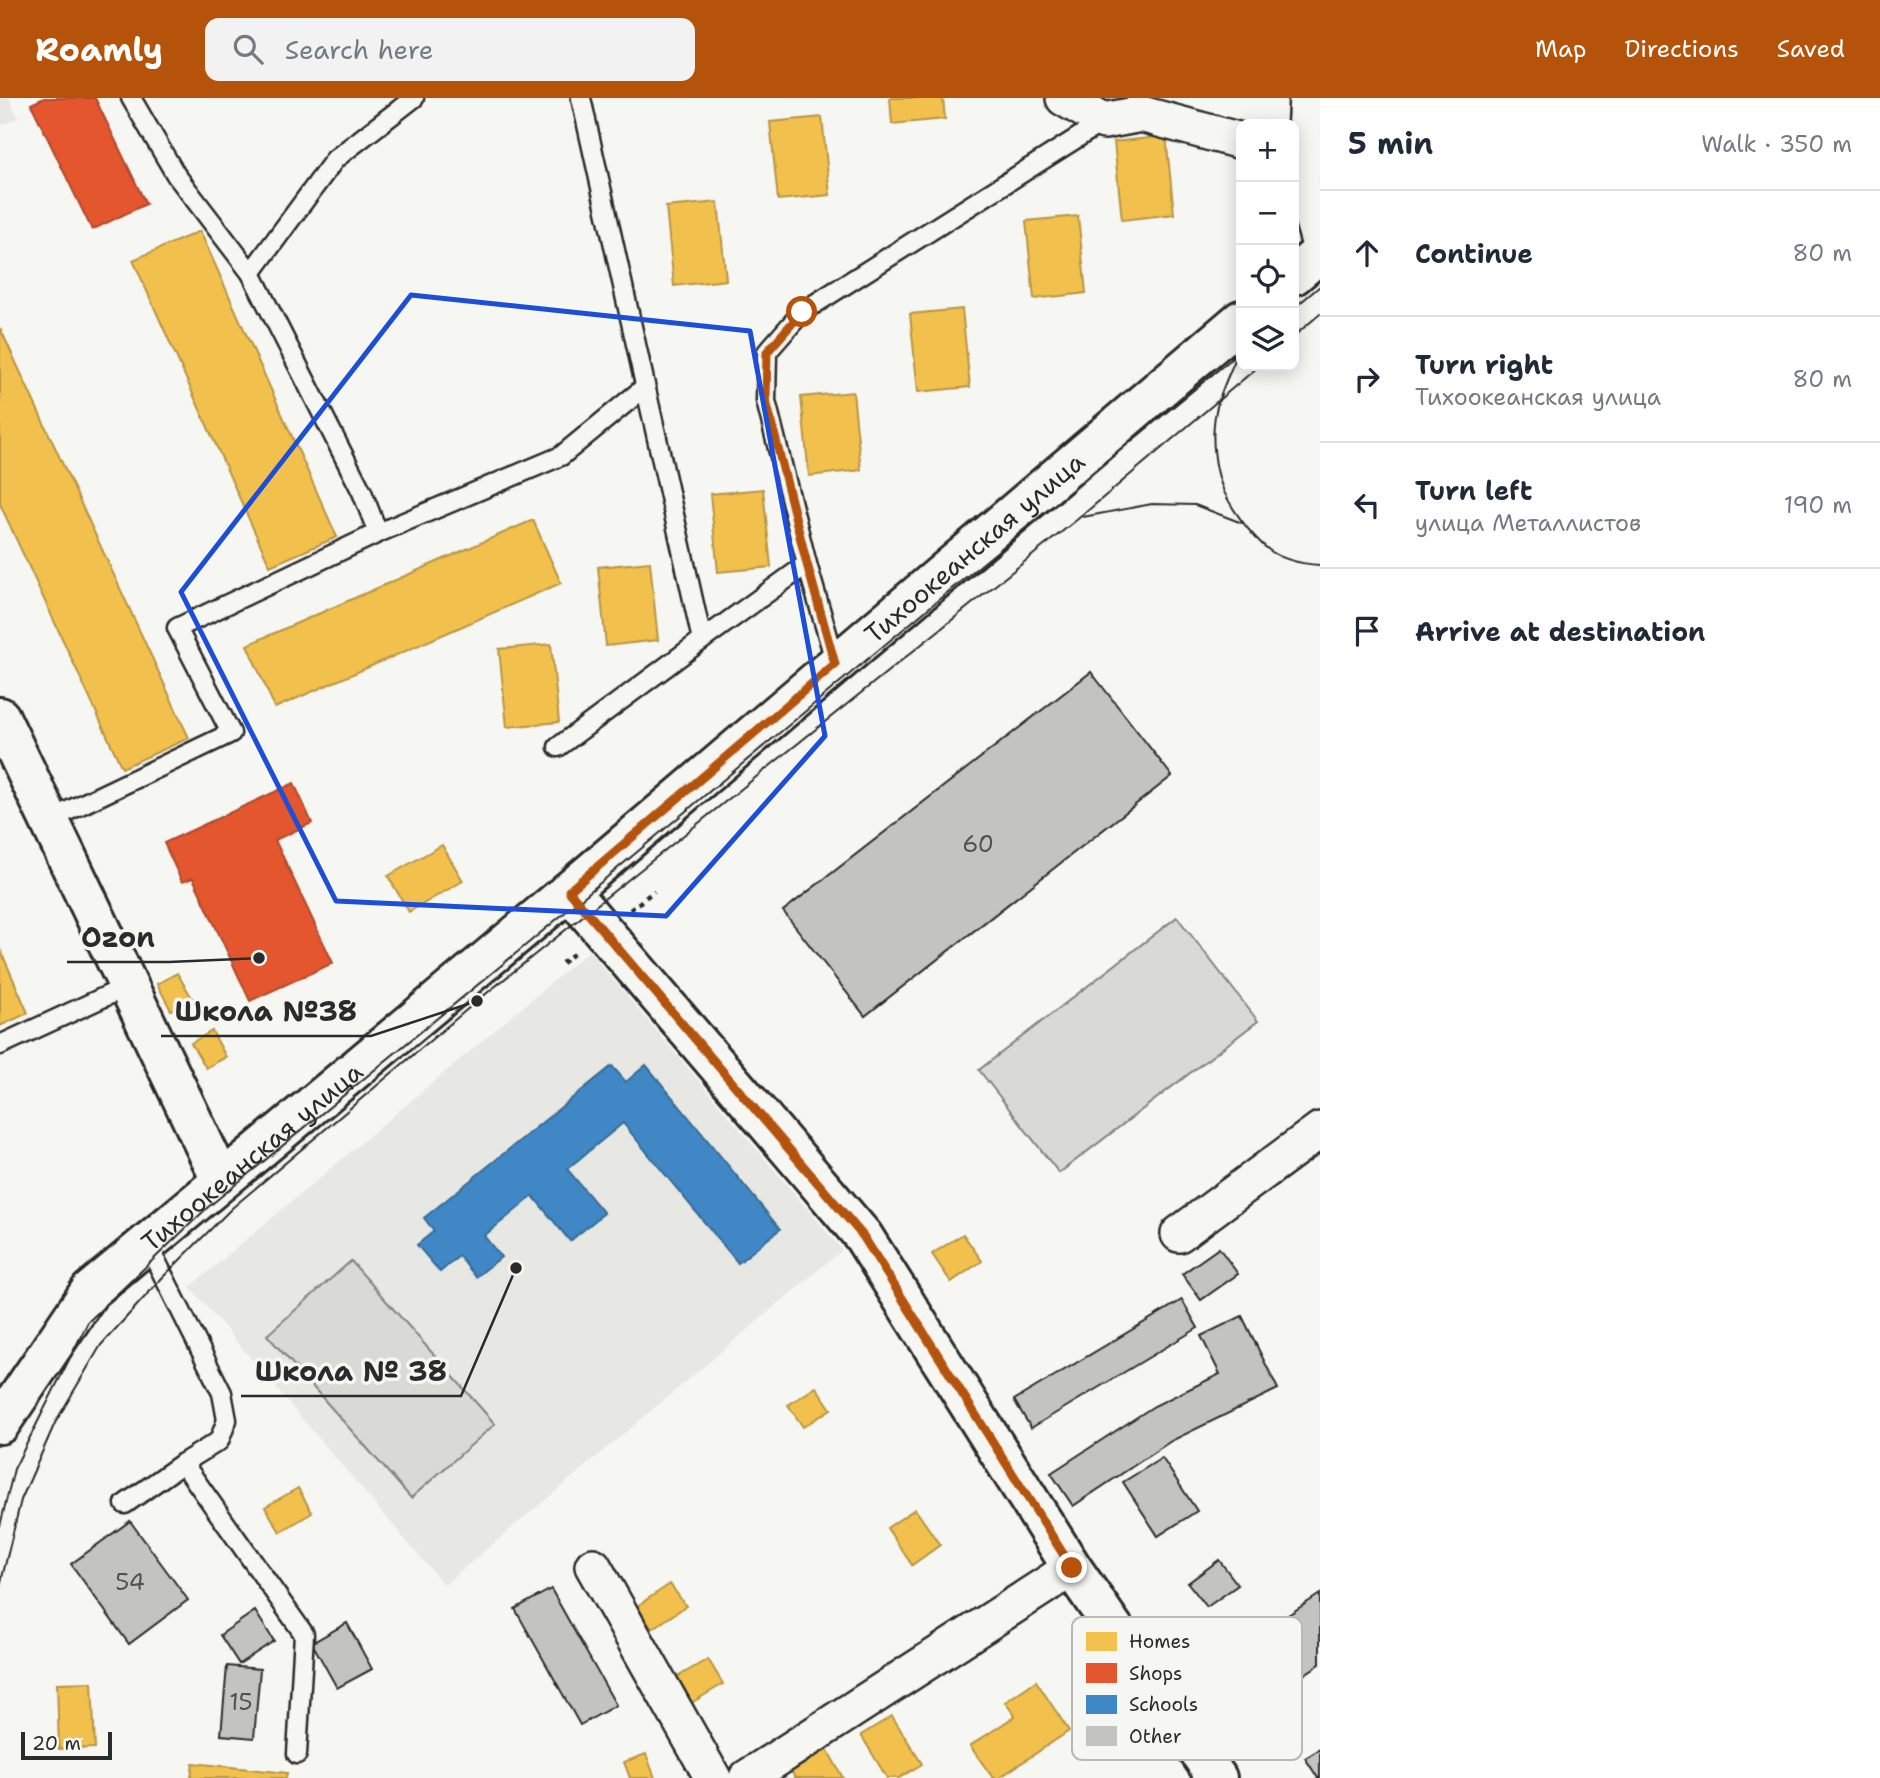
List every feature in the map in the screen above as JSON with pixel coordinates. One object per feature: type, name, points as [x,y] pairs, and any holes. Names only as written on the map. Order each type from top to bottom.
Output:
[{"type":"main road","points":[[1299,271],[1320,253]]},
{"type":"main road","name":"Тихоокеанская улица","points":[[0,1424],[90,1291],[569,891],[1236,324]]},
{"type":"main road","points":[[0,717],[221,1180]]},
{"type":"main road","points":[[569,891],[863,1236],[1072,1568],[1106,1617]]},
{"type":"main road","points":[[1205,1760],[1217,1778]]},
{"type":"street","points":[[1064,98],[1104,121],[1141,114],[1236,140]]},
{"type":"street","points":[[1299,172],[1307,98]]},
{"type":"street","points":[[1298,182],[1320,246]]},
{"type":"street","points":[[1179,1234],[1320,1130]]},
{"type":"street","points":[[593,1566],[713,1778]]},
{"type":"street","points":[[747,1778],[1072,1568]]},
{"type":"lane","points":[[131,98],[176,175],[251,273],[362,492],[378,533]]},
{"type":"lane","points":[[251,273],[335,159],[414,98]]},
{"type":"lane","points":[[580,98],[702,640]]},
{"type":"lane","points":[[835,664],[766,401],[767,352],[802,312],[1104,121]]},
{"type":"lane","points":[[49,820],[231,733],[177,628],[378,533],[561,456],[645,387]]},
{"type":"lane","points":[[558,747],[807,564]]},
{"type":"lane","points":[[0,1045],[128,986]]},
{"type":"lane","points":[[125,1504],[219,1441],[227,1420],[222,1393],[147,1243]]},
{"type":"lane","points":[[183,1463],[304,1634],[297,1754]]},
{"type":"highlighted area","points":[[411,295],[750,331],[825,736],[666,916],[336,901],[181,592]]},
{"type":"shaded area","points":[[0,98],[9,98],[18,118],[0,126]]},
{"type":"shaded area","points":[[1177,917],[1258,1021],[1059,1173],[979,1070]]},
{"type":"shaded area","points":[[589,951],[842,1250],[444,1585],[190,1287]]},
{"type":"shaded area","points":[[351,1261],[495,1424],[411,1498],[267,1335]]},
{"type":"building: Homes","points":[[890,98],[943,98],[945,119],[892,124]]},
{"type":"building: Homes","points":[[822,117],[830,195],[778,200],[770,122]]},
{"type":"building: Homes","points":[[1166,136],[1174,214],[1122,220],[1114,142]]},
{"type":"building: Homes","points":[[718,202],[726,280],[674,286],[666,207]]},
{"type":"building: Homes","points":[[1078,216],[1086,293],[1034,299],[1026,221]]},
{"type":"building: Homes","points":[[200,231],[337,537],[270,566],[133,260]]},
{"type":"building: Homes","points":[[962,309],[970,387],[918,392],[910,314]]},
{"type":"building: Homes","points":[[0,328],[189,738],[122,768],[0,504]]},
{"type":"building: Homes","points":[[853,392],[861,470],[809,476],[801,397]]},
{"type":"building: Homes","points":[[763,489],[771,567],[718,572],[710,494]]},
{"type":"building: Homes","points":[[533,520],[561,583],[275,708],[247,645]]},
{"type":"building: Homes","points":[[650,562],[658,640],[606,646],[598,567]]},
{"type":"building: Homes","points":[[551,644],[559,722],[507,727],[499,649]]},
{"type":"building: Homes","points":[[442,845],[463,881],[409,912],[388,876]]},
{"type":"building: Homes","points":[[0,949],[28,1013],[0,1026]]},
{"type":"building: Homes","points":[[177,973],[192,998],[171,1010],[157,984]]},
{"type":"building: Homes","points":[[212,1031],[226,1057],[206,1068],[191,1043]]},
{"type":"building: Homes","points":[[963,1234],[982,1261],[951,1282],[932,1254]]},
{"type":"building: Homes","points":[[816,1387],[831,1409],[803,1427],[788,1405]]},
{"type":"building: Homes","points":[[298,1488],[312,1513],[280,1532],[265,1507]]},
{"type":"building: Homes","points":[[915,1509],[940,1545],[912,1565],[887,1528]]},
{"type":"building: Homes","points":[[670,1584],[686,1606],[652,1629],[637,1606]]},
{"type":"building: Homes","points":[[708,1659],[723,1684],[688,1705],[672,1680]]},
{"type":"building: Homes","points":[[1036,1681],[1069,1731],[999,1778],[993,1778],[970,1746],[1015,1716],[1005,1702]]},
{"type":"building: Homes","points":[[92,1682],[95,1748],[59,1749],[57,1683]]},
{"type":"building: Homes","points":[[892,1716],[922,1764],[899,1778],[887,1778],[861,1735]]},
{"type":"building: Homes","points":[[827,1749],[843,1778],[795,1778],[790,1769]]},
{"type":"building: Homes","points":[[646,1754],[655,1778],[630,1778],[624,1762]]},
{"type":"building: Homes","points":[[193,1763],[287,1773],[286,1778],[191,1778]]},
{"type":"building: Shops","points":[[44,98],[95,98],[146,204],[92,230],[31,104]]},
{"type":"building: Shops","points":[[294,783],[312,823],[275,840],[333,963],[250,1001],[193,878],[182,882],[164,843]]},
{"type":"building: Schools","points":[[646,1065],[780,1229],[738,1263],[623,1123],[567,1169],[604,1213],[570,1241],[533,1196],[484,1236],[501,1257],[476,1277],[459,1256],[440,1272],[417,1245],[434,1231],[424,1218],[612,1066],[626,1082]]},
{"type":"building: Other","points":[[1091,672],[1172,776],[865,1016],[783,911]]},
{"type":"building: Other","points":[[1219,1248],[1238,1274],[1201,1300],[1182,1274]]},
{"type":"building: Other","points":[[1182,1300],[1198,1328],[1031,1428],[1014,1400]]},
{"type":"building: Other","points":[[1242,1316],[1278,1389],[1171,1441],[1073,1506],[1051,1473],[1154,1406],[1220,1374],[1201,1336]]},
{"type":"building: Other","points":[[1162,1458],[1197,1511],[1158,1536],[1123,1482]]},
{"type":"building: Other","points":[[130,1521],[188,1600],[129,1644],[71,1564]]},
{"type":"building: Other","points":[[1219,1560],[1238,1585],[1207,1607],[1188,1583]]},
{"type":"building: Other","points":[[551,1589],[616,1705],[580,1725],[515,1609]]},
{"type":"building: Other","points":[[1320,1594],[1320,1664],[1302,1676],[1302,1617],[1285,1617]]},
{"type":"building: Other","points":[[255,1611],[274,1641],[239,1664],[220,1635]]},
{"type":"building: Other","points":[[347,1623],[372,1669],[337,1688],[312,1643]]},
{"type":"building: Other","points":[[227,1666],[260,1669],[254,1738],[221,1735]]},
{"type":"building: Other","points":[[1320,1749],[1320,1778],[1318,1778],[1305,1758]]},
{"type":"tram line","points":[[1299,304],[1320,286]]},
{"type":"tram line","points":[[1299,332],[1320,314]]},
{"type":"tram line","points":[[0,1526],[14,1469],[88,1322],[207,1208],[1236,355]]},
{"type":"tram line","points":[[1236,357],[1219,398],[1214,424],[1216,462],[1224,492],[1241,520],[1269,550],[1293,561],[1320,565]]},
{"type":"tram line","points":[[0,1586],[21,1500],[55,1423],[101,1345],[163,1277],[232,1208],[477,1001],[1079,518],[1253,371]]},
{"type":"tram line","points":[[1083,517],[1152,504],[1195,505],[1242,523]]},
{"type":"place","name":"Ozon","points":[[259,958]]},
{"type":"place","name":"Школа №38","points":[[477,1001]]},
{"type":"place","name":"Школа № 38","points":[[516,1268]]},
{"type":"route","points":[[802,312],[767,352],[766,401],[835,664],[569,891],[863,1236],[1072,1568]]}]
